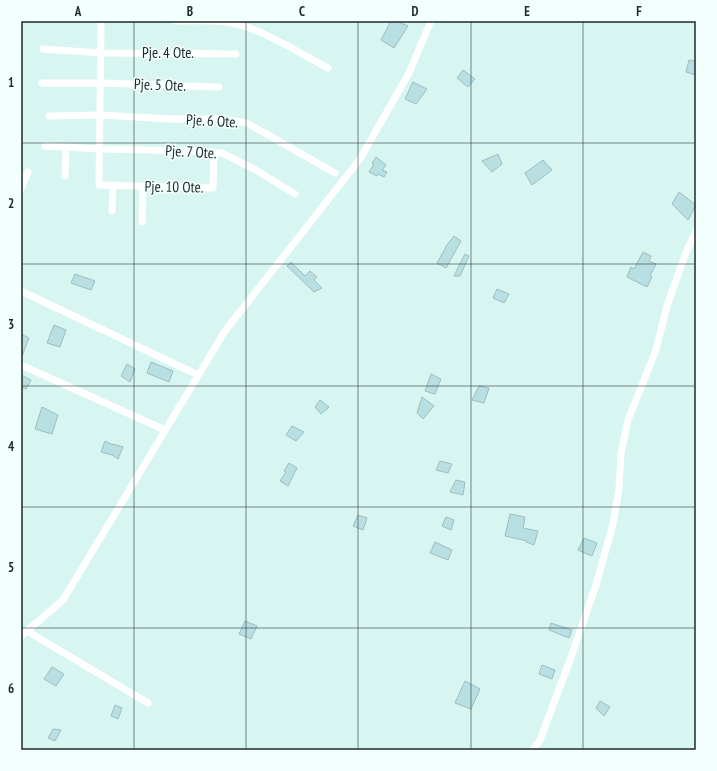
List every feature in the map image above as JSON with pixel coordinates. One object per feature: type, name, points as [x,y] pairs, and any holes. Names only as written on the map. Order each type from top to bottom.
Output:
[{"type":"street","points":[[100,150],[101,21]]},
{"type":"street","points":[[176,21],[236,24],[261,33],[328,68]]},
{"type":"street","points":[[148,704],[24,634],[63,600],[225,331],[360,158],[410,73],[431,21]]},
{"type":"street","name":"Pje. 4 Ote.","points":[[43,48],[101,53],[236,54]]},
{"type":"street","name":"Pje. 5 Ote.","points":[[42,83],[100,83],[219,88]]},
{"type":"street","name":"Pje. 6 Ote.","points":[[49,116],[100,115],[172,119],[223,119],[247,123],[335,173]]},
{"type":"street","name":"Pje. 7 Ote.","points":[[45,146],[100,150],[222,153],[254,169],[295,194]]},
{"type":"street","points":[[65,176],[66,147]]},
{"type":"street","name":"Pje. 10 Ote.","points":[[100,150],[100,185],[213,188],[214,152]]},
{"type":"street","points":[[21,189],[28,172]]},
{"type":"street","points":[[112,211],[113,185]]},
{"type":"street","points":[[142,186],[142,222]]},
{"type":"street","points":[[533,750],[540,740],[596,586],[613,524],[619,489],[621,453],[628,420],[656,350],[667,306],[685,255],[696,230]]},
{"type":"street","points":[[21,290],[198,375]]},
{"type":"street","points":[[21,365],[165,430]]},
{"type":"building","points":[[391,21],[396,21],[408,26],[394,48],[381,40]]},
{"type":"building","points":[[689,60],[696,61],[696,75],[686,72]]},
{"type":"building","points":[[463,70],[475,79],[468,87],[457,78]]},
{"type":"building","points":[[413,82],[427,89],[416,104],[405,99]]},
{"type":"building","points":[[498,154],[502,164],[492,172],[482,161]]},
{"type":"building","points":[[376,157],[386,165],[382,170],[387,172],[384,177],[378,174],[377,176],[369,172]]},
{"type":"building","points":[[543,160],[552,170],[532,185],[525,173]]},
{"type":"building","points":[[679,192],[696,205],[688,220],[672,204]]},
{"type":"building","points":[[454,236],[461,241],[446,268],[437,263],[446,246]]},
{"type":"building","points":[[643,252],[651,256],[649,261],[656,264],[650,276],[652,277],[647,287],[627,277],[631,267],[634,269]]},
{"type":"building","points":[[465,254],[469,256],[460,276],[454,276]]},
{"type":"building","points":[[291,262],[305,276],[310,271],[317,277],[314,280],[322,288],[314,292],[287,266]]},
{"type":"building","points":[[75,274],[95,281],[91,290],[71,283]]},
{"type":"building","points":[[497,289],[509,294],[504,303],[493,298]]},
{"type":"building","points":[[54,325],[66,330],[60,347],[47,343]]},
{"type":"building","points":[[21,334],[29,338],[22,356],[21,356]]},
{"type":"building","points":[[151,362],[173,371],[169,382],[147,373]]},
{"type":"building","points":[[127,364],[135,369],[130,382],[121,376]]},
{"type":"building","points":[[431,374],[441,379],[435,394],[425,391]]},
{"type":"building","points":[[21,375],[31,380],[26,389],[21,387]]},
{"type":"building","points":[[479,386],[489,388],[484,403],[472,400]]},
{"type":"building","points":[[422,397],[434,406],[423,419],[417,413]]},
{"type":"building","points":[[320,400],[329,407],[321,414],[315,407]]},
{"type":"building","points":[[42,407],[58,415],[52,434],[35,429]]},
{"type":"building","points":[[292,426],[304,432],[296,441],[286,435]]},
{"type":"building","points":[[105,441],[113,445],[123,447],[118,459],[112,455],[101,452]]},
{"type":"building","points":[[440,461],[452,464],[448,473],[436,470]]},
{"type":"building","points":[[289,463],[297,468],[288,486],[280,481],[286,472],[284,471]]},
{"type":"building","points":[[456,480],[465,482],[463,495],[450,492]]},
{"type":"building","points":[[510,514],[525,517],[523,528],[538,531],[534,545],[526,542],[527,541],[505,536]]},
{"type":"building","points":[[358,515],[367,518],[363,530],[353,526]]},
{"type":"building","points":[[446,517],[454,520],[451,530],[442,526]]},
{"type":"building","points":[[584,538],[597,543],[592,556],[578,550]]},
{"type":"building","points":[[435,542],[452,550],[448,560],[430,553]]},
{"type":"building","points":[[245,621],[257,626],[251,639],[239,634]]},
{"type":"building","points":[[551,623],[572,630],[569,638],[549,630]]},
{"type":"building","points":[[542,665],[555,670],[552,679],[539,674]]},
{"type":"building","points":[[52,667],[64,674],[56,686],[44,679]]},
{"type":"building","points":[[465,681],[480,689],[471,709],[455,703]]},
{"type":"building","points":[[600,701],[610,707],[604,716],[596,708]]},
{"type":"building","points":[[115,705],[122,708],[118,719],[111,716]]},
{"type":"building","points":[[53,729],[61,730],[55,741],[48,738]]}]
